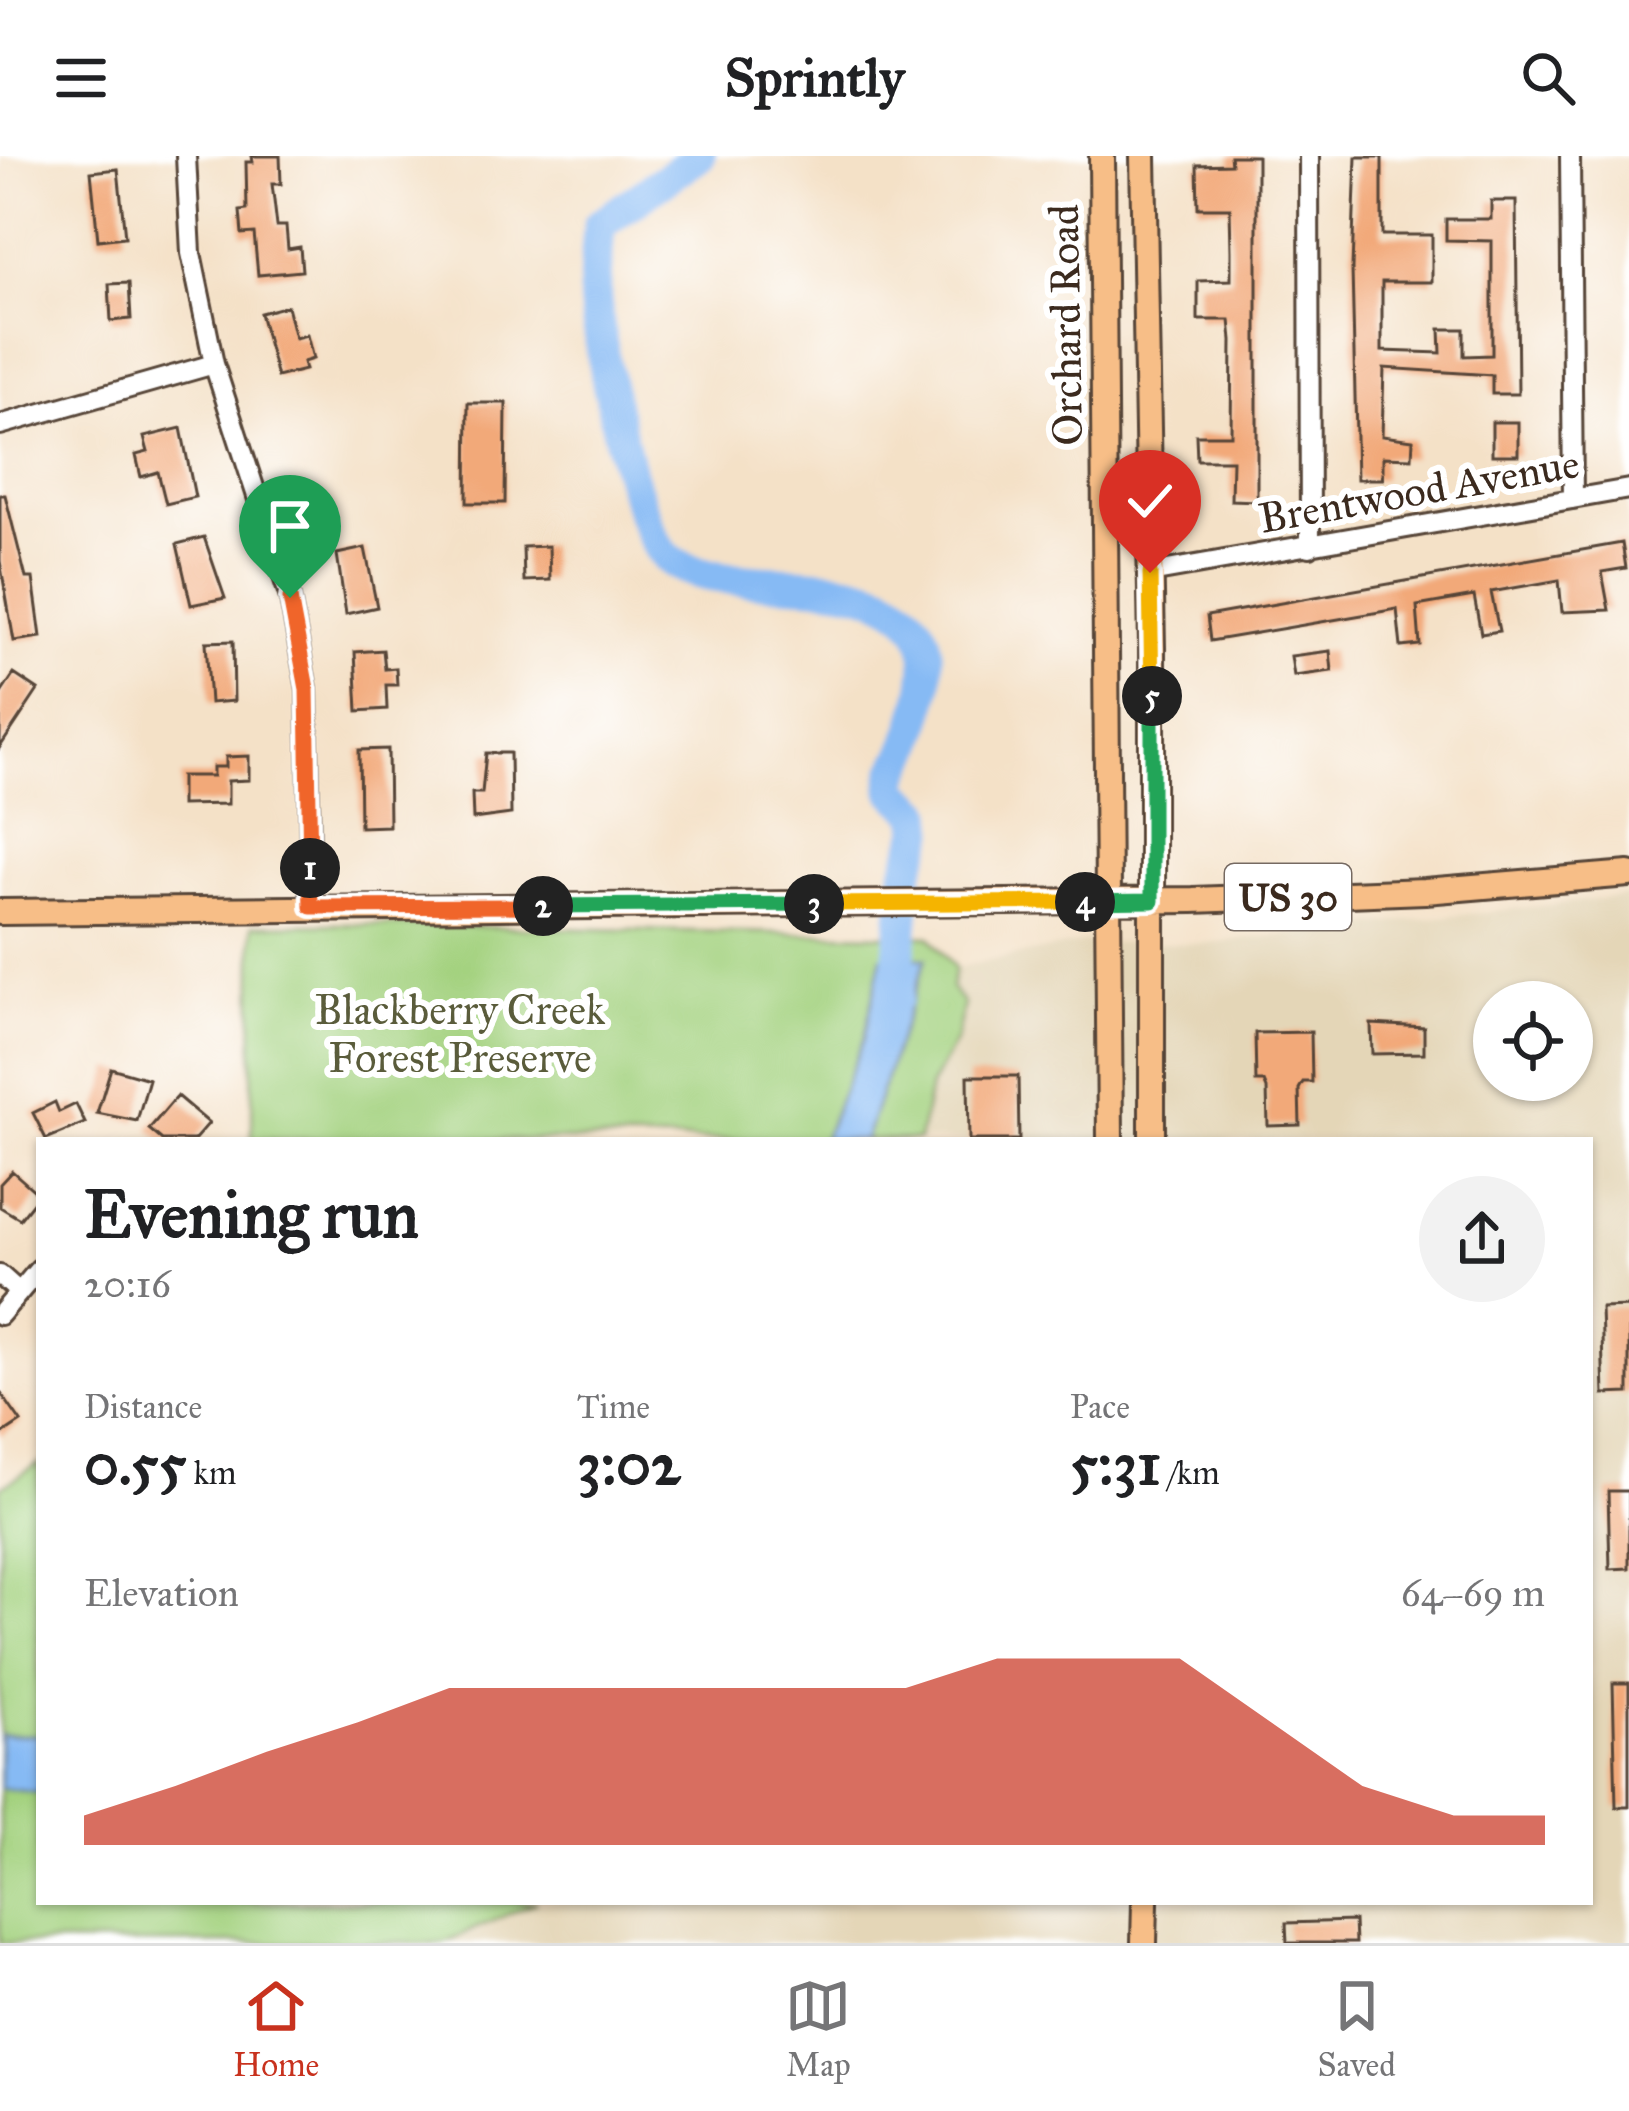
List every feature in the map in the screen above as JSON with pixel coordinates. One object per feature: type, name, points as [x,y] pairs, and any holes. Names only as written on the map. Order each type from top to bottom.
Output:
[{"type":"main road","name":"Orchard Road","points":[[1102,156],[1110,1137]]},
{"type":"main road","name":"Orchard Road","points":[[1143,156],[1152,1137]]},
{"type":"main road","name":"US 30","points":[[0,912],[1152,901],[1425,892],[1629,874]]},
{"type":"main road","points":[[1144,1905],[1144,1943]]},
{"type":"street","points":[[186,156],[191,253],[214,364],[290,598],[303,666],[311,907]]},
{"type":"street","points":[[1309,156],[1310,547]]},
{"type":"street","points":[[1570,156],[1573,499]]},
{"type":"street","points":[[0,425],[214,364]]},
{"type":"street","name":"Brentwood Avenue","points":[[1150,573],[1629,489]]},
{"type":"street","points":[[0,1275],[28,1281],[0,1315]]},
{"type":"shaded area","points":[[1629,896],[1629,1943],[442,1943],[529,1905],[1593,1905],[1593,1137],[920,1137],[955,968],[1085,942],[1201,944]]},
{"type":"green space","name":"Blackberry Creek Forest Preserve","points":[[253,925],[929,936],[955,968],[951,988],[964,1004],[956,1040],[930,1086],[920,1137],[252,1137]]},
{"type":"green space","points":[[36,1465],[36,1905],[529,1905],[442,1943],[0,1943],[0,1488]]},
{"type":"water","points":[[882,957],[926,958],[866,1137],[824,1137],[864,1038]]},
{"type":"water","points":[[0,1735],[36,1735],[36,1793],[0,1788]]},
{"type":"building","points":[[252,156],[280,156],[281,184],[272,184],[277,226],[286,226],[288,249],[300,247],[302,271],[258,275],[254,233],[242,234],[240,211],[247,210],[246,162],[253,162]]},
{"type":"building","points":[[1230,156],[1257,156],[1257,501],[1231,500],[1232,460],[1197,460],[1196,435],[1231,435],[1232,340],[1230,320],[1198,320],[1198,281],[1231,280],[1231,251],[1230,208],[1198,208],[1197,165],[1231,164]]},
{"type":"building","points":[[1356,157],[1382,157],[1382,235],[1432,235],[1432,282],[1382,282],[1382,351],[1441,353],[1440,329],[1464,329],[1464,356],[1492,355],[1492,241],[1446,240],[1446,219],[1491,219],[1491,201],[1516,201],[1518,394],[1492,394],[1492,375],[1384,368],[1382,436],[1413,440],[1412,458],[1383,457],[1383,479],[1357,479],[1352,268]]},
{"type":"building","points":[[118,169],[125,237],[98,240],[91,172]]},
{"type":"building","points":[[129,283],[131,319],[111,321],[109,284]]},
{"type":"building","points":[[287,306],[295,338],[307,335],[313,359],[303,362],[305,370],[277,377],[260,313]]},
{"type":"building","points":[[468,403],[506,403],[505,503],[467,503]]},
{"type":"building","points":[[1492,422],[1518,422],[1518,455],[1492,455]]},
{"type":"building","points":[[181,428],[195,497],[166,504],[158,472],[141,477],[136,455],[148,452],[144,437]]},
{"type":"building","points":[[0,495],[5,495],[26,578],[33,578],[41,637],[14,641],[0,561]]},
{"type":"building","points":[[204,537],[225,598],[191,605],[177,544]]},
{"type":"building","points":[[1622,543],[1626,568],[1602,572],[1609,610],[1562,612],[1559,580],[1491,592],[1499,631],[1481,634],[1474,596],[1417,606],[1420,645],[1401,647],[1397,609],[1210,641],[1207,616]]},
{"type":"building","points":[[549,546],[550,580],[524,581],[523,547]]},
{"type":"building","points":[[365,548],[377,607],[346,614],[337,554]]},
{"type":"building","points":[[233,641],[234,701],[210,703],[206,642]]},
{"type":"building","points":[[383,650],[385,669],[396,668],[397,685],[386,685],[387,709],[358,711],[355,652]]},
{"type":"building","points":[[1330,651],[1332,671],[1294,676],[1291,656]]},
{"type":"building","points":[[14,674],[38,690],[0,747],[0,695]]},
{"type":"building","points":[[388,749],[389,826],[360,827],[359,750]]},
{"type":"building","points":[[486,753],[510,753],[511,814],[473,819],[472,793],[482,793]]},
{"type":"building","points":[[249,756],[249,780],[228,781],[228,804],[181,805],[181,776],[213,776],[213,767],[226,767],[226,757]]},
{"type":"building","points":[[1371,1024],[1424,1027],[1424,1053],[1372,1054]]},
{"type":"building","points":[[1311,1032],[1312,1082],[1303,1082],[1299,1089],[1300,1125],[1268,1126],[1267,1089],[1264,1082],[1256,1082],[1255,1033]]},
{"type":"building","points":[[111,1068],[149,1079],[137,1121],[97,1113]]},
{"type":"building","points":[[968,1076],[1018,1076],[1019,1137],[969,1137]]},
{"type":"building","points":[[177,1096],[209,1123],[197,1137],[158,1137],[149,1129]]},
{"type":"building","points":[[55,1102],[59,1112],[76,1104],[85,1123],[45,1137],[33,1113]]},
{"type":"building","points":[[12,1171],[36,1192],[20,1219],[0,1207],[0,1184]]},
{"type":"building","points":[[1629,1307],[1629,1393],[1604,1394],[1601,1308]]},
{"type":"building","points":[[0,1392],[21,1422],[0,1436]]},
{"type":"building","points":[[1608,1491],[1629,1491],[1629,1568],[1610,1569]]},
{"type":"building","points":[[1613,1683],[1629,1683],[1629,1807],[1616,1807]]},
{"type":"building","points":[[1354,1921],[1355,1943],[1287,1943],[1286,1923]]},
{"type":"waterway","points":[[699,156],[599,225],[597,313],[619,431],[642,511],[668,558],[694,571],[726,578],[839,587],[873,595],[902,610],[922,634],[928,659],[925,688],[894,783],[894,790],[919,813],[921,831],[907,873],[896,997]]},
{"type":"route","points":[[290,598],[307,689],[311,907],[1152,901],[1150,573]]}]
